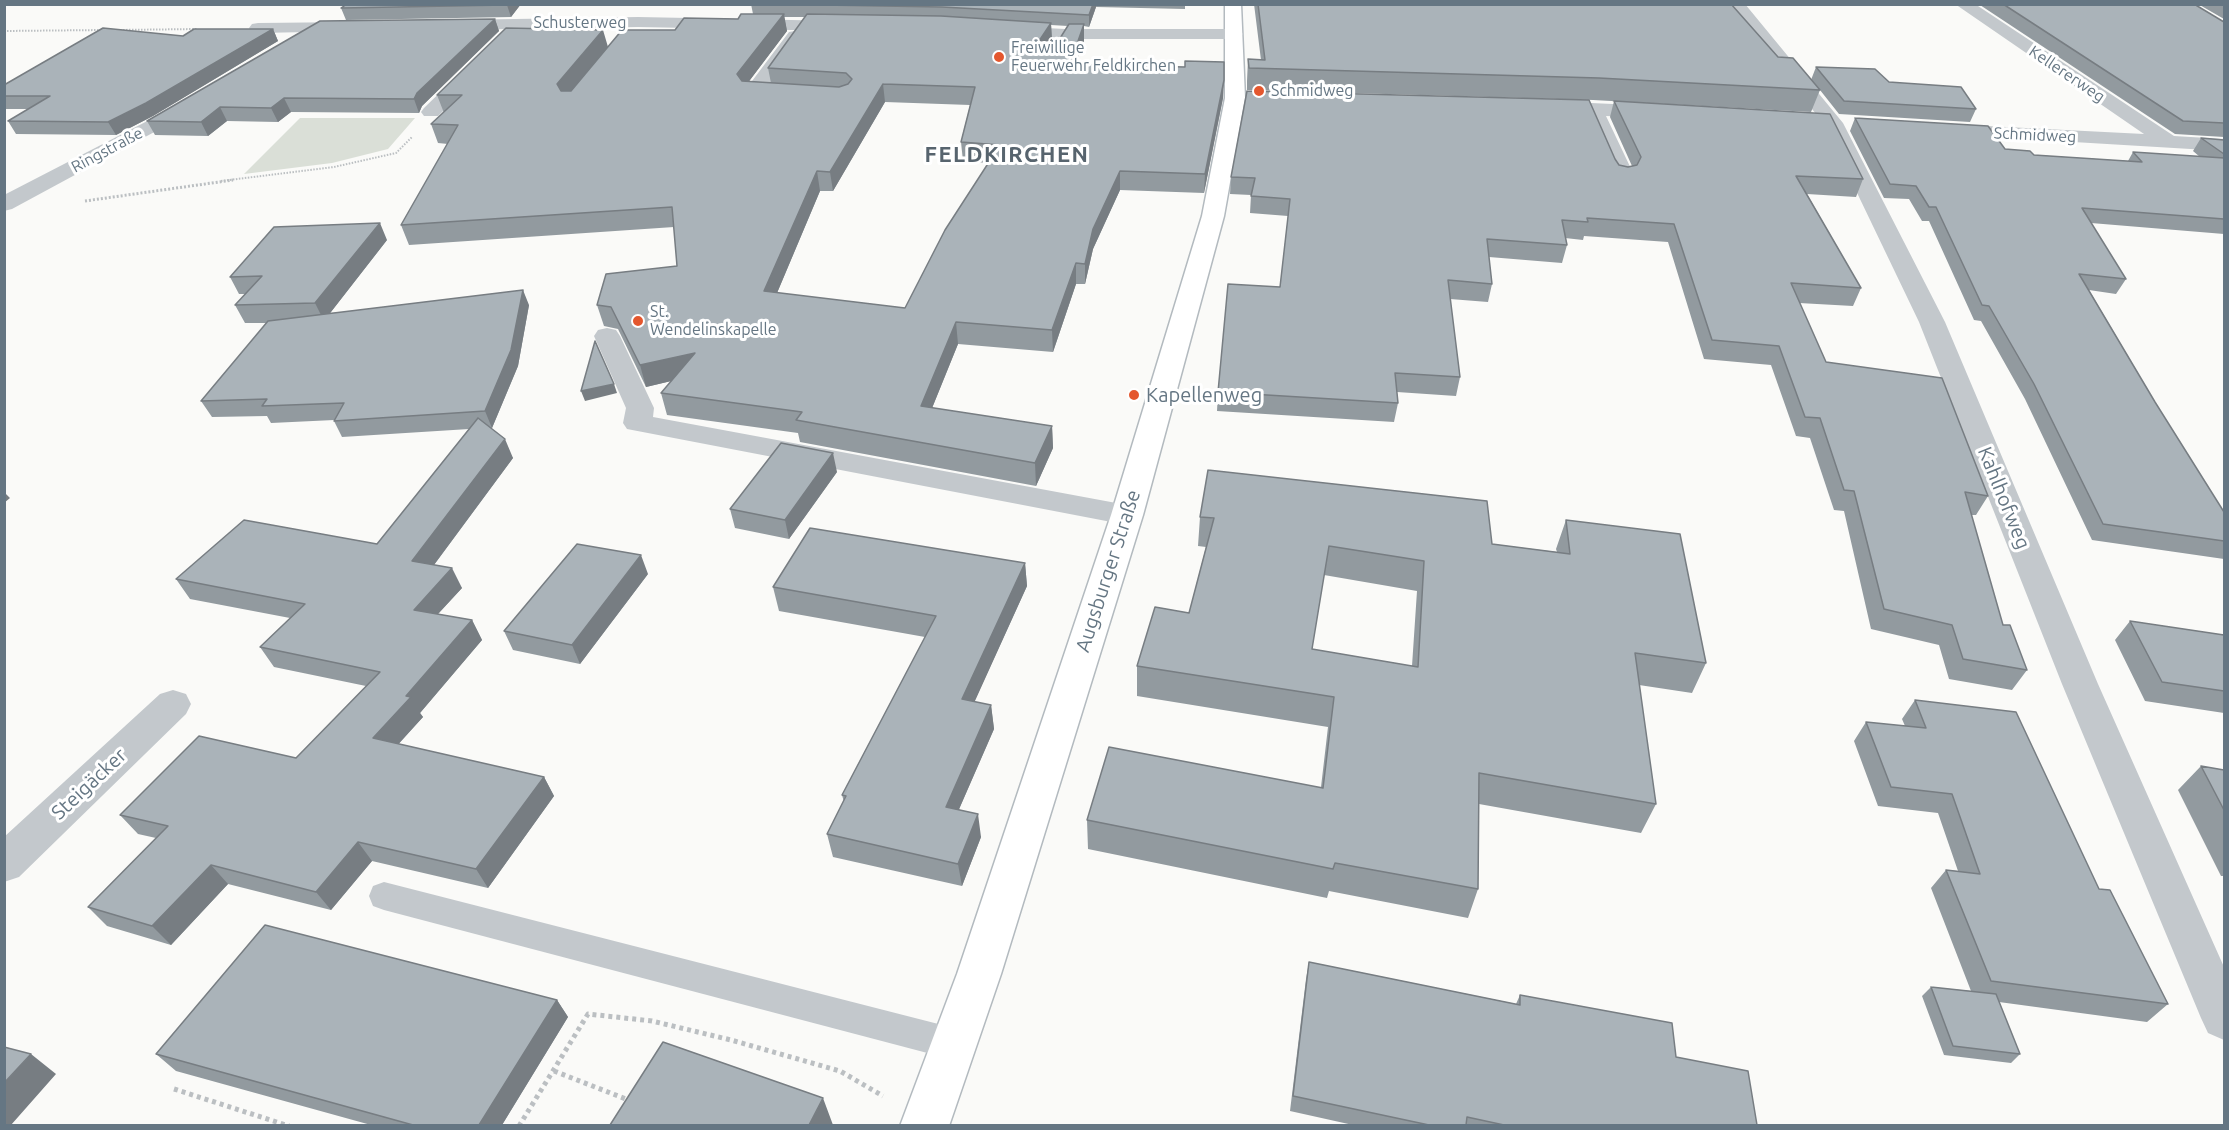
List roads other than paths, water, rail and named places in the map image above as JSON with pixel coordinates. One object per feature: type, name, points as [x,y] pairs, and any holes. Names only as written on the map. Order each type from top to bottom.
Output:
[{"type":"main road","name":"Augsburger Straße","points":[[925,1123],[979,974],[1127,515],[1247,99],[1234,34],[1233,4]]},
{"type":"street","name":"Kahlhofweg","points":[[1736,4],[1833,123],[1932,322],[2080,684],[2224,1018]]},
{"type":"street","name":"Kellererweg","points":[[1963,4],[2171,143]]},
{"type":"street","points":[[258,28],[316,22],[366,27]]},
{"type":"street","points":[[281,50],[316,22]]},
{"type":"street","name":"Schusterweg","points":[[438,25],[638,22],[857,26]]},
{"type":"street","name":"Schusterweg","points":[[505,39],[521,23]]},
{"type":"street","points":[[803,25],[753,93],[804,95]]},
{"type":"street","points":[[987,29],[1065,34],[1234,34]]},
{"type":"street","points":[[431,112],[480,64]]},
{"type":"street","name":"Ringstraße","points":[[4,204],[161,122],[202,97]]},
{"type":"street","points":[[1534,106],[1673,113]]},
{"type":"street","points":[[1593,108],[1623,175]]},
{"type":"street","name":"Schmidweg","points":[[1925,128],[2224,145]]},
{"type":"street","points":[[607,336],[640,408],[637,423],[1127,515]]},
{"type":"street","name":"Steigäcker","points":[[4,864],[173,704]]},
{"type":"lane","name":"Schusterweg","points":[[623,40],[638,22]]},
{"type":"lane","points":[[1054,51],[1065,34]]},
{"type":"lane","points":[[384,896],[954,1044]]},
{"type":"place","name":"Freiwillige Feuerwehr Feldkirchen","points":[[999,57]]},
{"type":"place","name":"Schmidweg","points":[[1259,91]]},
{"type":"place","name":"St. Wendelinskapelle","points":[[638,321]]},
{"type":"place","name":"Kapellenweg","points":[[1134,395]]},
{"type":"district","name":"FELDKIRCHEN","points":[[1007,155]]}]
